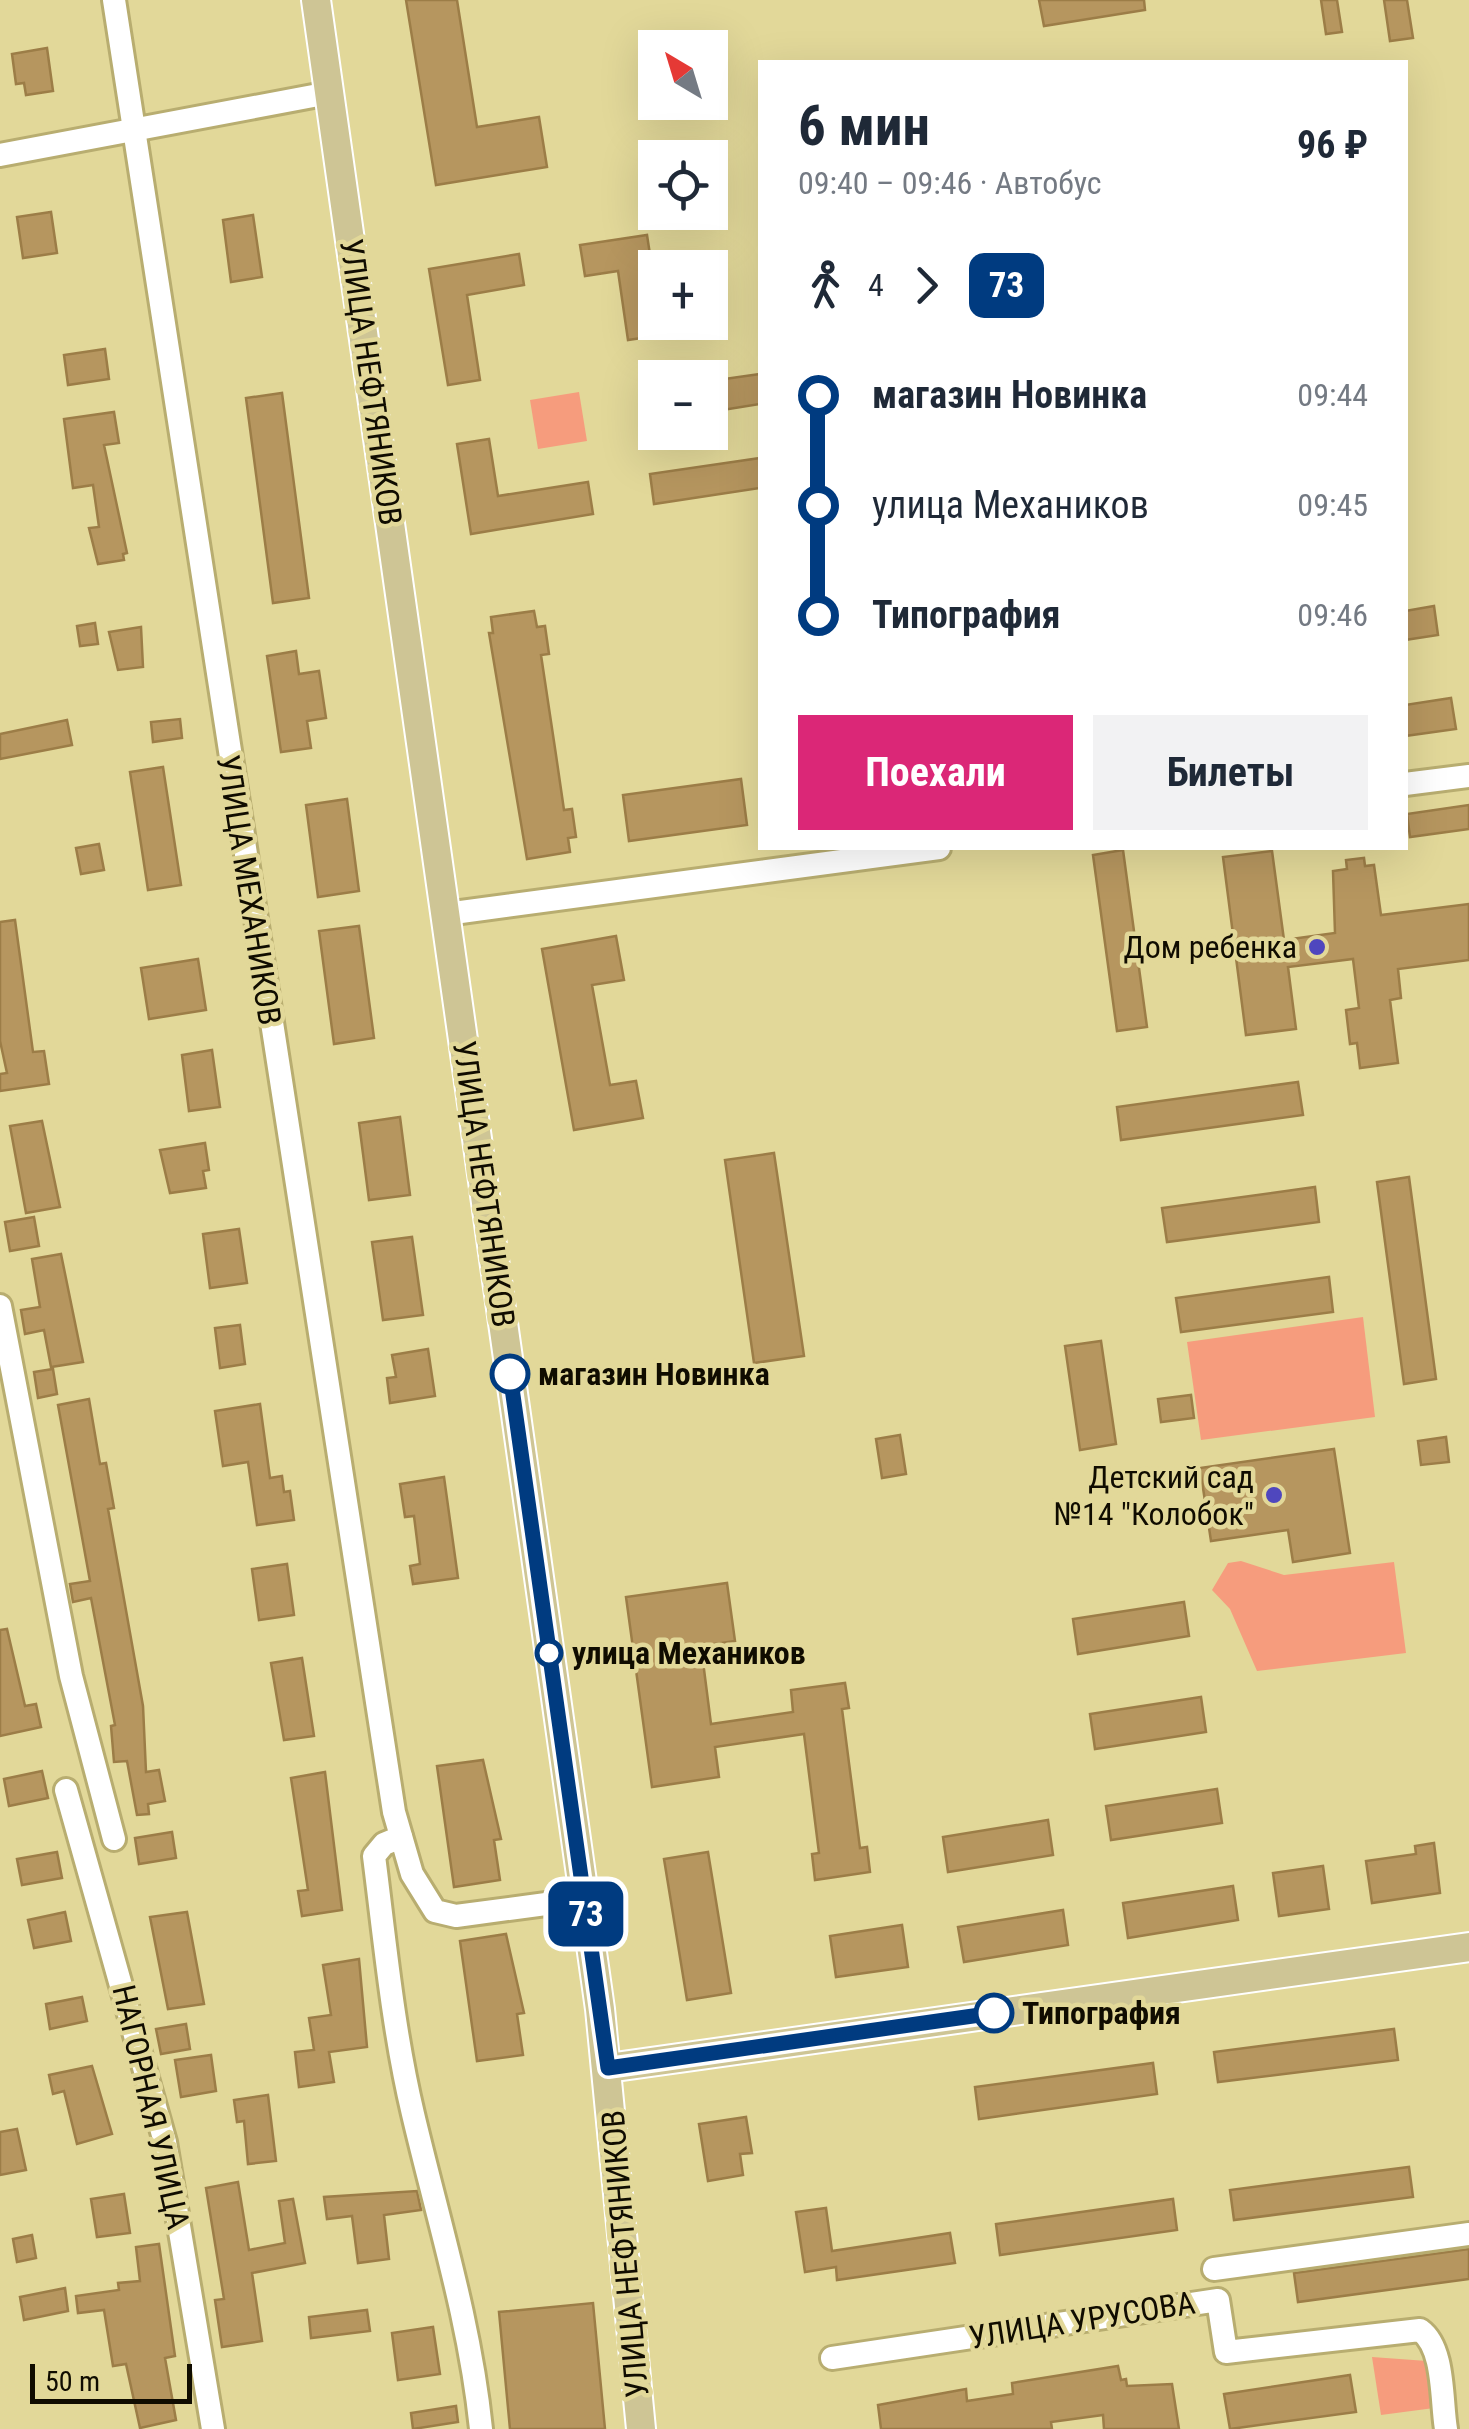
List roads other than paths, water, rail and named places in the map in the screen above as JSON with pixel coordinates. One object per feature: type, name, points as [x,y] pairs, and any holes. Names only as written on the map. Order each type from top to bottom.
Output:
[{"type":"main road","name":"УЛИЦА НЕФТЯНИКОВ","points":[[316,0],[608,2068],[641,2429]]},
{"type":"main road","points":[[608,2068],[1469,1947]]},
{"type":"street","name":"УЛИЦА МЕХАНИКОВ","points":[[114,0],[252,909],[401,1837],[426,1902],[445,1914],[584,1899]]},
{"type":"street","points":[[0,154],[329,93]]},
{"type":"street","points":[[1408,784],[1469,776]]},
{"type":"street","points":[[446,914],[924,850]]},
{"type":"street","points":[[0,1306],[71,1676],[114,1839]]},
{"type":"street","name":"НАГОРНАЯ УЛИЦА","points":[[66,1790],[165,2142],[212,2429]]},
{"type":"street","points":[[401,1837],[384,1844],[374,1856],[393,1997],[413,2117],[464,2312],[481,2429]]},
{"type":"street","points":[[1214,2269],[1469,2234]]},
{"type":"street","name":"УЛИЦА УРУСОВА","points":[[832,2358],[1218,2300],[1226,2352],[1420,2330],[1429,2336],[1434,2350],[1446,2429]]},
{"type":"place","name":"Дом ребенка","points":[[1317,947]]},
{"type":"place","name":"магазин Новинка","points":[[510,1374]]},
{"type":"place","name":"Детский сад №14 \"Колобок\"","points":[[1274,1495]]},
{"type":"place","name":"улица Механиков","points":[[549,1653]]},
{"type":"place","name":"Типография","points":[[994,2013]]}]
